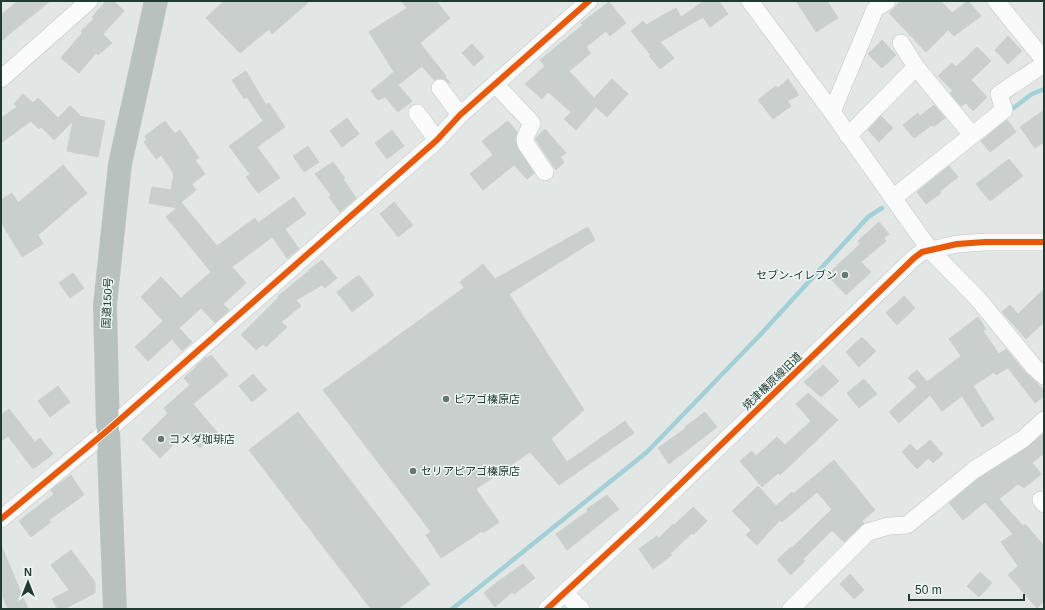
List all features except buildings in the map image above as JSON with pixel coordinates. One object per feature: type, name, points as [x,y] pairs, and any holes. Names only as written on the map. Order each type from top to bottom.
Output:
[{"type":"highway","name":"国道150号","points":[[115,609],[105,305],[120,164],[156,1]]},
{"type":"street","points":[[1,78],[89,1]]},
{"type":"street","points":[[1,519],[108,430],[437,140],[460,115],[589,1]]},
{"type":"street","points":[[750,1],[832,112],[930,250],[978,299],[1034,367],[1044,376]]},
{"type":"street","points":[[832,112],[875,10],[886,1]]},
{"type":"street","points":[[996,1],[1044,60]]},
{"type":"street","points":[[901,42],[916,67],[972,135]]},
{"type":"street","points":[[893,198],[1004,110],[999,94],[1044,64]]},
{"type":"street","points":[[848,136],[916,67]]},
{"type":"street","points":[[495,84],[532,124],[525,138],[526,144],[545,172]]},
{"type":"street","points":[[440,88],[460,115]]},
{"type":"street","points":[[417,113],[437,140]]},
{"type":"street","name":"焼津榛原線旧道","points":[[546,609],[641,522],[914,258],[922,252],[962,243],[1044,242]]},
{"type":"street","points":[[791,609],[868,532],[889,526],[907,525],[974,470],[1023,439],[1044,420]]},
{"type":"street","points":[[564,593],[581,609]]},
{"type":"waterway","points":[[1008,112],[1032,94],[1044,89]]},
{"type":"waterway","points":[[452,609],[647,452],[761,334],[868,217],[882,208]]},
{"type":"cycle path","points":[[1,519],[108,430],[437,140],[460,115],[589,1]]},
{"type":"cycle path","points":[[547,609],[641,522],[914,258],[922,252],[957,244],[985,242],[1044,242]]},
{"type":"place","name":"セブン-イレブン","points":[[845,275]]},
{"type":"place","name":"ピアゴ榛原店","points":[[446,399]]},
{"type":"place","name":"コメダ珈琲店","points":[[161,439]]},
{"type":"place","name":"セリアピアゴ榛原店","points":[[413,471]]}]
